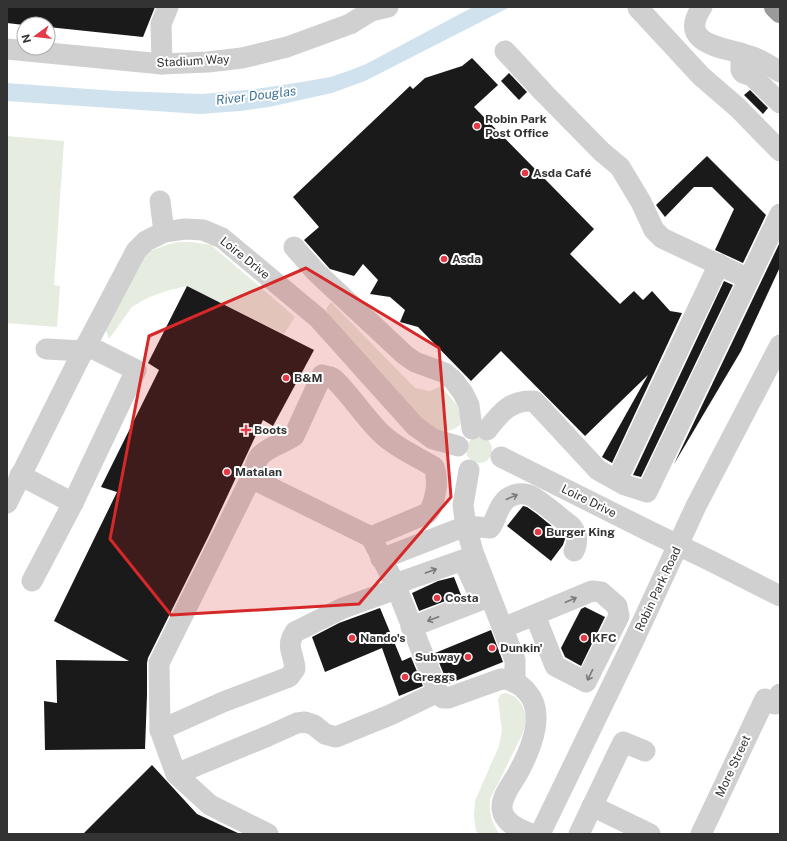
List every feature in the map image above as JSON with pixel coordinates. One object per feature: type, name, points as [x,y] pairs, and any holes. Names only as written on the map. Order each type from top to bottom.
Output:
[{"type":"street","points":[[162,64],[161,24],[168,7]]},
{"type":"street","points":[[702,7],[697,14],[694,27],[702,41],[750,56],[780,72]]},
{"type":"street","name":"Stadium Way","points":[[7,49],[162,64],[208,62],[242,58],[287,47],[350,24],[376,8]]},
{"type":"street","points":[[638,8],[701,76],[777,140]]},
{"type":"street","points":[[505,51],[602,152],[620,167],[641,202],[656,217],[654,230],[662,238],[749,279]]},
{"type":"street","points":[[741,54],[741,70],[743,74],[752,76],[780,103]]},
{"type":"street","points":[[160,201],[164,232]]},
{"type":"street","points":[[480,430],[512,404],[525,400],[534,401],[598,470],[625,485],[647,492],[780,214]]},
{"type":"street","name":"Loire Drive","points":[[7,503],[15,476],[136,251],[146,241],[164,232],[203,230],[222,238],[318,318],[415,426],[433,439],[458,446]]},
{"type":"street","points":[[294,247],[316,272],[405,355],[415,362],[445,373],[463,393],[480,430]]},
{"type":"street","points":[[617,480],[719,264]]},
{"type":"street","name":"Robin Park Road","points":[[540,834],[634,640],[696,506],[780,345]]},
{"type":"street","points":[[32,581],[74,502],[136,370],[85,348],[46,349]]},
{"type":"street","points":[[268,834],[210,805],[176,774],[160,730],[158,663],[251,478],[259,458],[266,451],[294,436],[322,375],[336,380],[376,428],[398,447],[434,467],[437,474],[432,507],[428,513],[371,537]]},
{"type":"street","points":[[480,430],[493,433],[498,438],[502,451],[501,457],[493,468],[488,471],[475,472],[469,470],[459,460],[457,453],[458,446],[460,439],[465,433],[480,430]]},
{"type":"street","name":"Loire Drive","points":[[501,457],[780,596]]},
{"type":"street","points":[[469,470],[463,505],[466,526],[473,552],[515,660],[514,683]]},
{"type":"street","points":[[15,476],[74,502]]},
{"type":"street","points":[[251,478],[371,537],[395,587],[438,692],[443,698],[448,698],[501,679],[507,679],[523,688],[531,696],[536,709],[536,724],[529,748],[503,801],[502,810],[505,818],[510,824],[531,834]]},
{"type":"street","points":[[381,559],[466,526],[490,528],[502,503],[506,499],[522,494],[530,495],[572,527],[577,537],[577,544],[574,551]]},
{"type":"street","points":[[160,730],[223,702],[289,677],[295,669],[289,646],[290,638],[295,632],[343,608],[463,560],[481,600],[412,627]]},
{"type":"street","points":[[503,628],[592,591],[601,592],[617,606],[619,616],[586,682],[555,666],[535,615]]},
{"type":"street","points":[[176,774],[268,736],[297,722],[306,722],[314,725],[325,734],[336,737],[390,715],[438,692]]},
{"type":"street","name":"More Street","points":[[701,834],[772,696]]},
{"type":"street","points":[[579,834],[623,742],[645,751]]},
{"type":"street","points":[[592,806],[650,834]]},
{"type":"highlighted area","points":[[306,268],[439,348],[451,497],[359,604],[171,615],[110,539],[149,336]]},
{"type":"shaded area","points":[[7,136],[64,141],[54,285],[60,286],[57,327],[7,323]]},
{"type":"shaded area","points":[[177,242],[192,242],[211,245],[295,317],[284,334],[187,286],[166,291],[147,298],[132,307],[109,339],[105,328],[141,261],[151,251]]},
{"type":"shaded area","points":[[331,302],[415,388],[430,391],[441,386],[457,405],[462,416],[460,425],[450,430],[442,431],[423,422],[330,317],[326,309]]},
{"type":"shaded area","points":[[479,437],[488,441],[492,450],[488,459],[479,463],[470,459],[466,450],[470,441]]},
{"type":"shaded area","points":[[506,693],[518,700],[525,711],[526,720],[520,738],[490,799],[491,818],[494,826],[500,834],[479,834],[476,831],[474,816],[475,801],[499,746],[502,731],[498,699],[501,694]]},
{"type":"water","name":"River Douglas","points":[[473,7],[510,7],[365,81],[332,93],[269,107],[200,114],[7,101],[7,83],[116,91],[203,94],[256,89],[330,77],[366,64]]},
{"type":"building","points":[[7,7],[155,7],[143,37],[56,28],[56,16],[16,16],[16,24],[7,23]]},
{"type":"building","name":"Asda","points":[[472,58],[498,85],[474,107],[594,229],[570,254],[620,304],[634,291],[643,300],[652,291],[670,311],[682,313],[612,463],[602,457],[648,375],[585,436],[501,351],[471,381],[418,327],[400,322],[405,310],[390,297],[370,294],[378,280],[363,264],[354,276],[330,269],[304,240],[319,227],[293,197],[410,86],[413,89],[425,78],[462,66]]},
{"type":"building","points":[[509,73],[527,92],[519,100],[501,81]]},
{"type":"building","points":[[750,90],[768,108],[763,114],[744,95]]},
{"type":"building","points":[[707,156],[766,215],[743,263],[715,250],[734,209],[712,187],[694,187],[665,217],[656,205]]},
{"type":"building","points":[[780,242],[780,267],[741,351],[674,464]]},
{"type":"building","points":[[724,281],[733,285],[641,477],[633,475]]},
{"type":"building","points":[[187,286],[314,350],[273,426],[263,420],[209,535],[148,658],[145,749],[45,750],[44,701],[57,703],[56,660],[129,661],[54,621],[117,492],[101,487],[159,370],[148,363]]},
{"type":"building","name":"Burger King","points":[[523,506],[537,514],[564,536],[565,539],[563,545],[551,561],[507,526]]},
{"type":"building","name":"Costa","points":[[454,577],[461,595],[419,611],[412,593],[438,581]]},
{"type":"building","name":"KFC","points":[[585,607],[605,617],[581,666],[565,657],[561,648],[581,609]]},
{"type":"building","name":"Nando's","points":[[380,608],[402,661],[411,657],[423,686],[399,696],[382,648],[325,672],[312,637],[339,623]]},
{"type":"building","points":[[491,630],[503,662],[448,684],[435,653]]},
{"type":"building","points":[[152,765],[197,814],[240,834],[83,834]]},
{"type":"place","name":"Robin Park Post Office","points":[[477,126]]},
{"type":"place","name":"Asda Café","points":[[525,173]]},
{"type":"place","name":"Asda","points":[[444,259]]},
{"type":"place","name":"B&M","points":[[286,378]]},
{"type":"place","name":"Boots","points":[[246,430]]},
{"type":"place","name":"Matalan","points":[[227,472]]},
{"type":"place","name":"Burger King","points":[[538,532]]},
{"type":"place","name":"Costa","points":[[437,598]]},
{"type":"place","name":"Nando's","points":[[352,638]]},
{"type":"place","name":"KFC","points":[[584,638]]},
{"type":"place","name":"Dunkin'","points":[[492,648]]},
{"type":"place","name":"Subway","points":[[468,657]]},
{"type":"place","name":"Greggs","points":[[405,677]]}]
